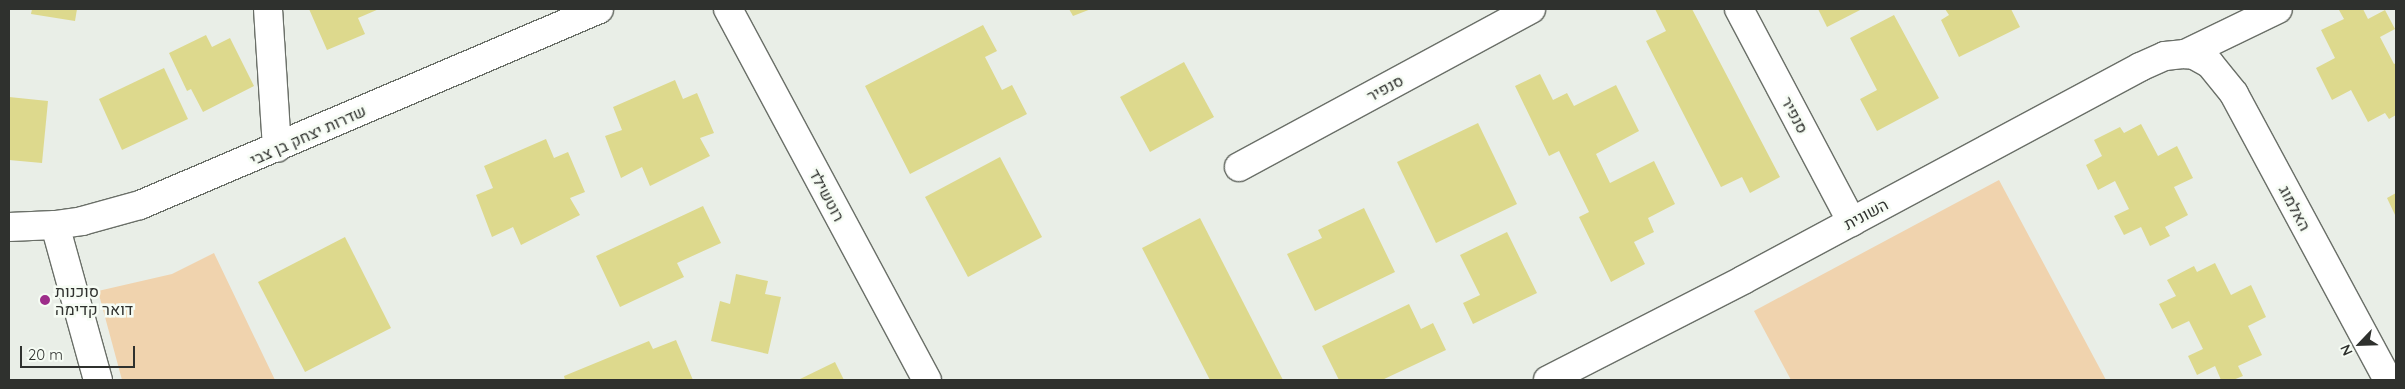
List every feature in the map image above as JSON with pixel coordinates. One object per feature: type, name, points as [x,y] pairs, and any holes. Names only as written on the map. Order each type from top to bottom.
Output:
[{"type":"street","points":[[268,9],[277,148]]},
{"type":"street","name":"שדרות יצחק בן צבי","points":[[9,227],[54,225],[110,215],[140,205],[598,9]]},
{"type":"street","name":"רוטשילד","points":[[728,9],[927,380]]},
{"type":"street","name":"סנפיר","points":[[1239,167],[1531,9]]},
{"type":"street","name":"סנפיר","points":[[1739,9],[1852,222]]},
{"type":"street","points":[[2185,54],[2278,9]]},
{"type":"street","name":"השונית","points":[[1548,380],[1852,222],[2140,66],[2165,56],[2185,54]]},
{"type":"street","name":"האלמוג","points":[[2185,54],[2194,55],[2210,64],[2234,94],[2388,380]]},
{"type":"street","points":[[54,225],[98,380]]},
{"type":"shaded area","points":[[1999,180],[2106,380],[1791,380],[1754,311]]},
{"type":"shaded area","points":[[214,253],[275,380],[122,380],[98,291],[172,274]]},
{"type":"building","points":[[32,9],[77,9],[75,21],[31,14]]},
{"type":"building","points":[[309,9],[379,9],[358,18],[365,34],[327,50]]},
{"type":"building","points":[[1069,9],[1091,9],[1073,16]]},
{"type":"building","points":[[1655,9],[1692,9],[1780,177],[1750,193],[1742,177],[1721,187],[1646,41],[1666,31]]},
{"type":"building","points":[[1818,9],[1862,9],[1827,27]]},
{"type":"building","points":[[1945,9],[2011,9],[2020,27],[1959,57],[1941,20],[1949,15]]},
{"type":"building","points":[[2363,9],[2368,19],[2385,10],[2395,29],[2380,37],[2394,64],[2396,63],[2396,115],[2389,119],[2385,113],[2368,122],[2351,90],[2332,100],[2316,68],[2335,58],[2321,30],[2344,19],[2339,10]]},
{"type":"building","points":[[1894,15],[1939,98],[1877,131],[1860,99],[1877,90],[1850,38]]},
{"type":"building","points":[[983,25],[997,51],[985,57],[1002,90],[1012,85],[1027,114],[910,174],[865,86]]},
{"type":"building","points":[[206,35],[212,47],[230,38],[254,86],[203,112],[191,89],[187,91],[169,53]]},
{"type":"building","points":[[1184,62],[1214,117],[1150,152],[1120,97]]},
{"type":"building","points":[[164,68],[188,119],[122,150],[99,99]]},
{"type":"building","points":[[1540,74],[1553,100],[1567,93],[1574,106],[1616,85],[1639,131],[1596,154],[1610,183],[1654,161],[1675,204],[1648,218],[1654,232],[1634,242],[1645,264],[1611,282],[1579,217],[1589,212],[1559,151],[1549,156],[1515,86]]},
{"type":"building","points":[[675,80],[683,99],[697,93],[714,133],[700,138],[710,156],[650,186],[642,167],[621,178],[605,136],[622,130],[613,107]]},
{"type":"building","points":[[9,97],[48,101],[42,163],[9,160]]},
{"type":"building","points":[[1478,123],[1517,204],[1436,243],[1397,162]]},
{"type":"building","points":[[2141,124],[2158,156],[2177,146],[2193,178],[2174,187],[2188,215],[2165,227],[2170,236],[2150,246],[2141,227],[2124,235],[2114,216],[2129,209],[2115,181],[2098,190],[2086,165],[2102,156],[2094,140],[2120,127],[2124,133]]},
{"type":"building","points":[[546,139],[554,158],[568,152],[585,192],[570,198],[580,215],[521,245],[513,227],[492,237],[476,195],[493,188],[484,166]]},
{"type":"building","points":[[1000,157],[1042,237],[968,277],[925,197]]},
{"type":"building","points":[[2396,193],[2396,217],[2387,198]]},
{"type":"building","points":[[703,206],[721,243],[677,263],[684,277],[620,307],[596,256]]},
{"type":"building","points":[[1364,208],[1395,272],[1315,311],[1287,254],[1322,238],[1318,230]]},
{"type":"building","points":[[1200,218],[1283,380],[1210,380],[1142,248]]},
{"type":"building","points":[[1507,232],[1537,293],[1473,324],[1463,303],[1480,295],[1460,255]]},
{"type":"building","points":[[345,237],[391,328],[305,372],[258,282]]},
{"type":"building","points":[[2215,263],[2231,295],[2251,285],[2266,317],[2248,326],[2262,355],[2238,366],[2243,376],[2233,380],[2221,380],[2215,366],[2197,375],[2188,356],[2203,349],[2189,321],[2172,329],[2159,304],[2176,296],[2167,280],[2194,266],[2197,272]]},
{"type":"building","points":[[736,274],[768,281],[765,294],[781,297],[768,354],[711,341],[720,301],[730,304]]},
{"type":"building","points":[[1409,304],[1421,329],[1433,323],[1446,350],[1382,380],[1339,380],[1322,346]]},
{"type":"building","points":[[676,340],[693,380],[565,380],[564,376],[649,341],[653,349]]},
{"type":"building","points":[[835,362],[844,380],[798,380]]},
{"type":"place","name":"סוכנות דואר קדימה","points":[[45,300]]}]
